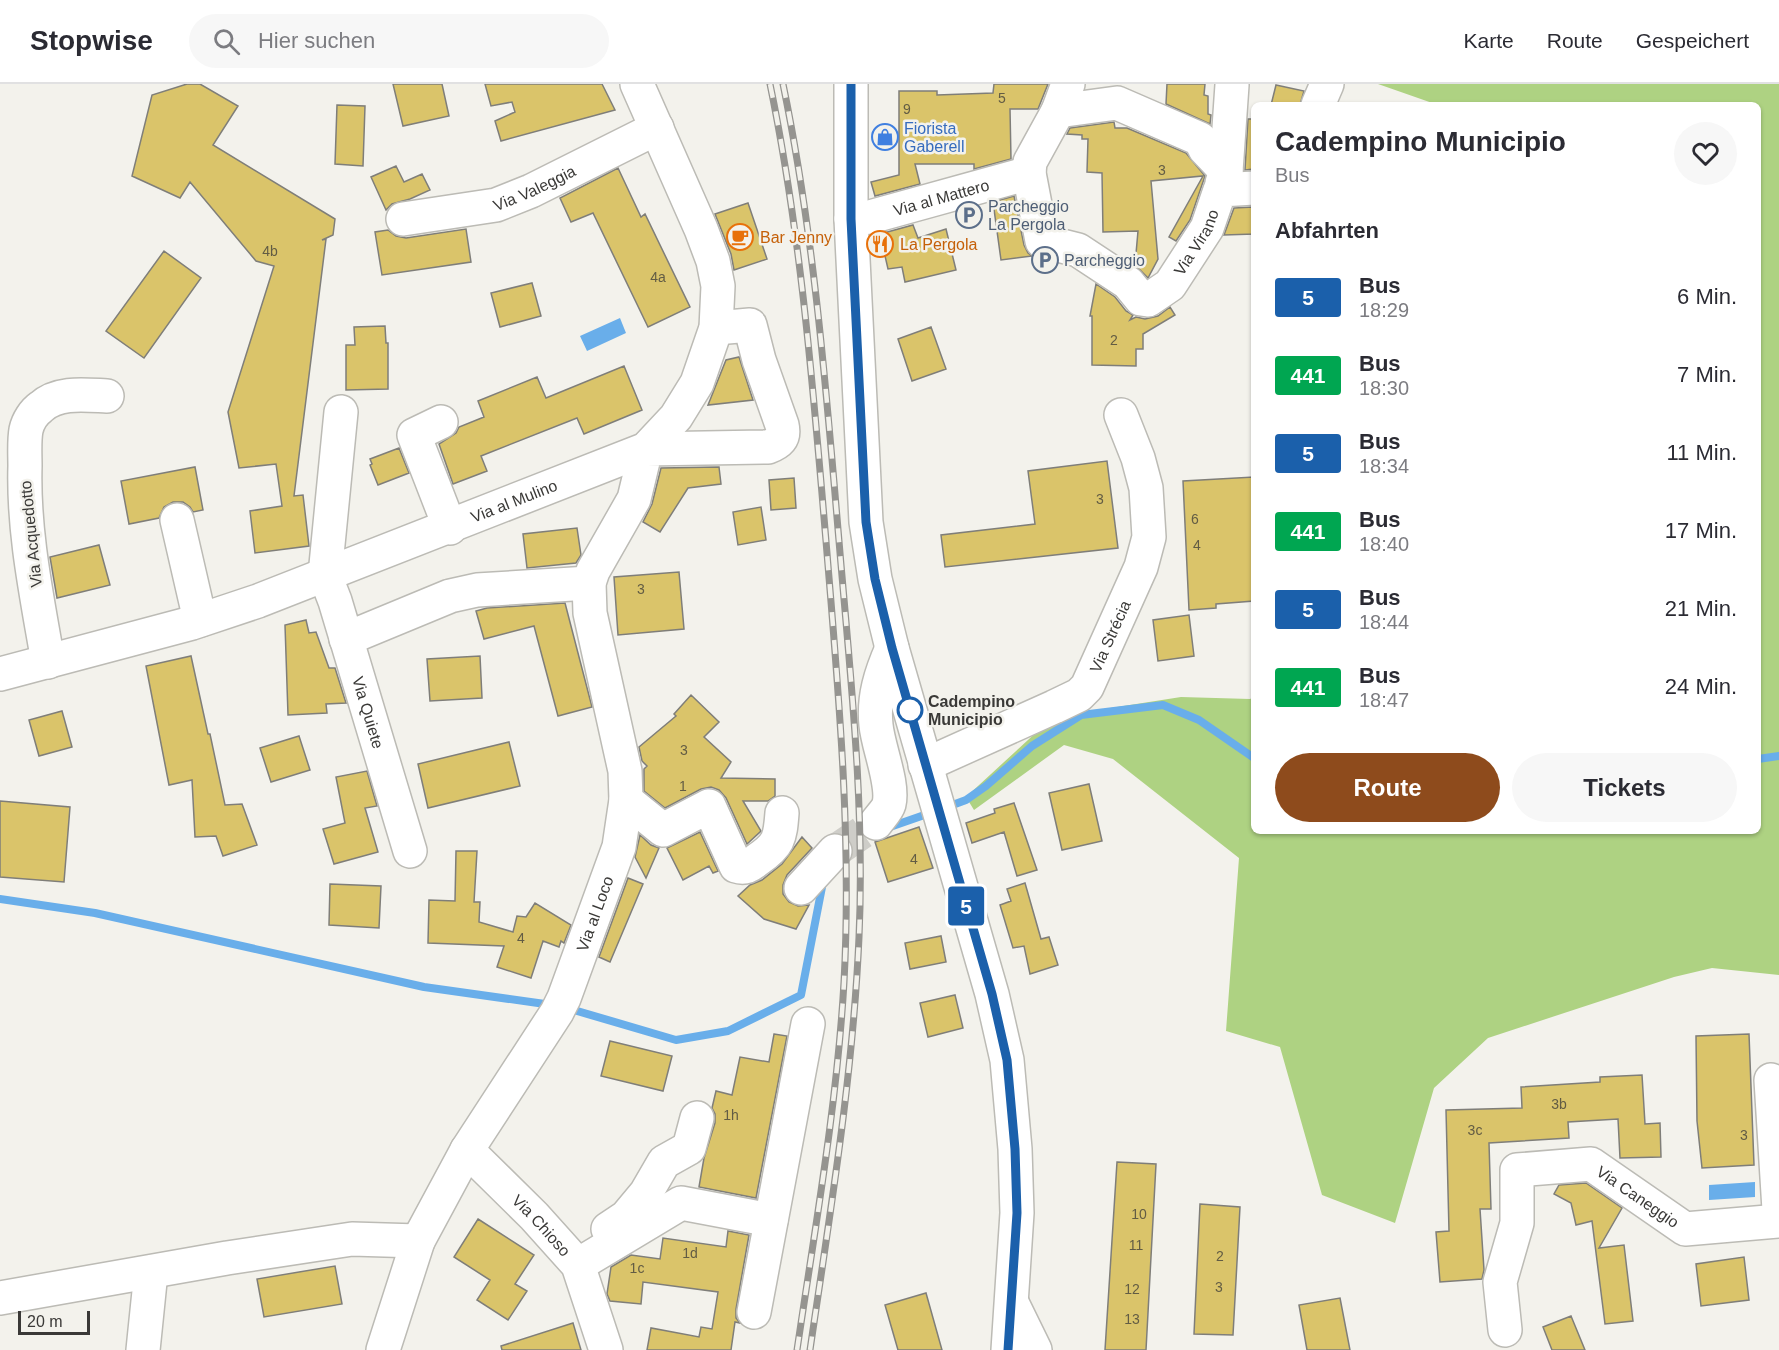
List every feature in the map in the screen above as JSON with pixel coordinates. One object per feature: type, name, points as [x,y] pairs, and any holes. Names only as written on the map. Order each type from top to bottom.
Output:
[{"type":"street","name":"Via al Mulino","points":[[0,674],[200,620],[258,601],[450,528],[646,449],[676,417],[697,383],[716,328],[718,286],[713,261],[701,229],[637,84]]},
{"type":"street","points":[[851,84],[851,219],[866,522],[875,579],[892,648],[992,994],[1007,1060],[1016,1178],[1012,1303],[1008,1350]]},
{"type":"street","points":[[1319,102],[1327,84]]},
{"type":"street","points":[[1223,181],[1232,85]]},
{"type":"street","points":[[1029,173],[1030,162],[1063,97],[1117,103],[1200,139],[1223,181]]},
{"type":"street","name":"Via Valeggia","points":[[403,219],[496,205],[531,191],[657,128]]},
{"type":"street","name":"Via al Mattero","points":[[851,219],[870,217],[1029,173]]},
{"type":"street","name":"Via Virano","points":[[1029,173],[1042,241],[1078,250],[1128,283],[1141,299],[1148,300],[1170,285],[1207,228],[1223,181],[1251,187]]},
{"type":"street","points":[[646,449],[768,447],[780,441],[783,432],[782,425],[759,360],[750,325],[716,328]]},
{"type":"street","name":"Via Acquedotto","points":[[48,662],[28,536],[24,487],[26,430],[31,418],[40,407],[49,401],[78,395],[107,396]]},
{"type":"street","points":[[325,575],[341,412]]},
{"type":"street","name":"Via Strécia","points":[[928,776],[1078,695],[1087,687],[1142,567],[1149,537],[1146,488],[1138,458],[1121,415]]},
{"type":"street","points":[[441,422],[414,435],[450,528]]},
{"type":"street","name":"Via al Loco","points":[[383,1350],[418,1241],[467,1150],[560,1005],[619,847],[626,800],[625,771],[590,613],[589,583],[593,571],[634,499],[646,449]]},
{"type":"street","points":[[177,520],[200,620]]},
{"type":"street","name":"Via Quiete","points":[[325,575],[410,850]]},
{"type":"street","points":[[346,639],[450,596],[477,590],[589,583]]},
{"type":"street","points":[[876,823],[889,805],[890,792],[876,725],[876,695],[879,675],[892,648]]},
{"type":"street","points":[[626,800],[663,830],[709,806],[736,866],[741,868],[749,866],[774,848],[781,831],[782,813]]},
{"type":"street","points":[[801,888],[835,850]]},
{"type":"street","points":[[754,1312],[808,1024]]},
{"type":"street","points":[[1771,1080],[1779,1210]]},
{"type":"street","points":[[574,1260],[626,1217],[646,1193],[664,1162],[689,1148],[697,1118]]},
{"type":"street","name":"Via Chioso","points":[[467,1150],[534,1216],[574,1260],[606,1350]]},
{"type":"street","name":"Via Caneggio","points":[[1505,1330],[1500,1282],[1517,1223],[1516,1170],[1590,1164],[1685,1229],[1779,1221]]},
{"type":"street","points":[[574,1260],[681,1203],[771,1220]]},
{"type":"street","points":[[0,1298],[352,1239],[418,1241]]},
{"type":"street","points":[[143,1350],[151,1272]]},
{"type":"street","points":[[1012,1303],[1035,1350]]},
{"type":"green space","points":[[1378,84],[1779,84],[1779,975],[1712,968],[1674,977],[1488,1038],[1434,1088],[1395,1223],[1322,1195],[1280,1047],[1226,1031],[1239,858],[1113,759],[1064,745],[974,810],[966,797],[1053,717],[1181,697],[1251,698],[1251,834],[1761,834],[1761,102],[1429,102]]},
{"type":"water","points":[[620,318],[626,333],[587,351],[580,336]]},
{"type":"water","points":[[1755,1182],[1755,1197],[1709,1200],[1709,1185]]},
{"type":"building","points":[[187,84],[200,84],[238,106],[213,145],[335,219],[333,235],[322,240],[326,239],[294,496],[303,495],[309,546],[255,553],[250,511],[282,506],[276,464],[239,468],[228,412],[274,266],[256,261],[190,182],[180,198],[132,176],[152,95]]},
{"type":"building","points":[[393,84],[442,84],[449,116],[403,126]]},
{"type":"building","points":[[485,84],[602,84],[615,110],[501,141],[495,121],[515,112],[512,102],[491,106]]},
{"type":"building","points":[[994,84],[1048,84],[1038,109],[1010,109],[1011,159],[974,169],[974,164],[915,164],[920,184],[875,196],[871,182],[899,175],[899,91],[937,91],[937,95],[993,93]]},
{"type":"building","points":[[1167,84],[1205,84],[1204,95],[1208,96],[1210,124],[1166,104]]},
{"type":"building","points":[[1276,85],[1304,91],[1301,102],[1272,102]]},
{"type":"building","points":[[337,105],[365,106],[363,166],[335,164]]},
{"type":"building","points":[[1248,119],[1251,119],[1251,169],[1245,170]]},
{"type":"building","points":[[1114,122],[1115,128],[1127,128],[1186,153],[1205,176],[1190,220],[1176,241],[1169,237],[1203,176],[1151,181],[1158,259],[1148,278],[1135,265],[1138,231],[1103,232],[1102,173],[1087,172],[1088,139],[1082,139],[1082,135],[1067,134],[1070,128]]},
{"type":"building","points":[[396,166],[404,182],[422,174],[430,190],[392,204],[386,210],[371,177]]},
{"type":"building","points":[[618,168],[641,217],[645,214],[690,307],[648,327],[593,213],[571,222],[560,198]]},
{"type":"building","points":[[1014,196],[1024,245],[1032,256],[1001,260],[993,202]]},
{"type":"building","name":"Bar Jenny","points":[[748,203],[767,259],[734,270],[731,254],[715,214]]},
{"type":"building","points":[[1251,207],[1251,234],[1224,235],[1234,208]]},
{"type":"building","points":[[913,225],[918,238],[946,229],[956,270],[905,282],[902,267],[888,269],[880,234]]},
{"type":"building","points":[[466,229],[471,262],[382,275],[375,232],[388,230],[396,236],[406,238]]},
{"type":"building","points":[[164,251],[201,278],[144,358],[106,331]]},
{"type":"building","points":[[532,283],[541,316],[500,327],[491,293]]},
{"type":"building","points":[[1096,284],[1115,297],[1126,311],[1133,315],[1130,320],[1136,317],[1145,319],[1158,316],[1170,307],[1175,315],[1143,334],[1143,349],[1136,349],[1136,366],[1092,365],[1092,316],[1090,316]]},
{"type":"building","points":[[385,326],[386,343],[388,343],[388,389],[346,390],[346,345],[355,345],[354,327]]},
{"type":"building","points":[[931,327],[946,369],[912,381],[898,339]]},
{"type":"building","points":[[739,357],[753,400],[708,405],[726,360]]},
{"type":"building","points":[[624,366],[642,410],[584,434],[577,418],[481,456],[487,471],[453,484],[439,444],[456,433],[459,427],[484,417],[478,401],[537,377],[546,398]]},
{"type":"building","points":[[399,448],[409,473],[378,485],[370,459]]},
{"type":"building","points":[[1107,461],[1118,548],[945,567],[941,535],[1035,524],[1028,471]]},
{"type":"building","points":[[195,467],[203,510],[193,512],[183,502],[173,502],[164,507],[159,518],[129,524],[121,481]]},
{"type":"building","points":[[719,467],[721,484],[688,488],[660,532],[643,522],[652,504],[661,468]]},
{"type":"building","points":[[1251,477],[1251,601],[1216,604],[1216,608],[1189,610],[1183,481]]},
{"type":"building","points":[[794,478],[796,508],[771,510],[769,480]]},
{"type":"building","points":[[761,507],[766,540],[738,545],[733,512]]},
{"type":"building","points":[[577,528],[581,555],[576,563],[527,568],[523,534]]},
{"type":"building","points":[[99,545],[110,585],[57,598],[50,557]]},
{"type":"building","points":[[679,572],[684,629],[618,635],[614,577]]},
{"type":"building","points":[[565,603],[592,707],[558,716],[534,626],[484,639],[476,611],[487,608]]},
{"type":"building","points":[[1189,615],[1194,656],[1158,661],[1153,620]]},
{"type":"building","points":[[306,620],[309,633],[316,632],[329,668],[335,668],[346,703],[326,704],[327,713],[288,715],[285,625]]},
{"type":"building","points":[[191,656],[225,805],[242,804],[257,845],[223,856],[216,836],[195,837],[192,780],[169,785],[146,666]]},
{"type":"building","points":[[480,656],[482,698],[430,701],[427,659]]},
{"type":"building","points":[[691,695],[719,722],[704,737],[731,762],[721,778],[775,779],[775,796],[768,801],[743,801],[761,831],[747,844],[726,798],[719,790],[711,787],[701,789],[665,808],[644,791],[644,769],[647,766],[642,761],[639,747],[676,716],[674,714]]},
{"type":"building","points":[[62,711],[72,747],[39,756],[29,720]]},
{"type":"building","points":[[299,736],[310,770],[271,782],[260,748]]},
{"type":"building","points":[[509,742],[520,786],[428,808],[418,764]]},
{"type":"building","points":[[367,771],[377,806],[365,808],[378,852],[334,864],[323,829],[345,823],[336,777]]},
{"type":"building","points":[[1089,784],[1102,841],[1062,850],[1049,793]]},
{"type":"building","points":[[0,801],[70,807],[64,882],[0,877]]},
{"type":"building","points":[[1014,803],[1037,870],[1017,876],[1004,832],[972,843],[966,823],[995,813],[994,809]]},
{"type":"building","points":[[919,827],[933,868],[888,882],[875,842]]},
{"type":"building","points":[[700,832],[718,871],[713,873],[709,866],[683,880],[667,848]]},
{"type":"building","points":[[640,835],[651,845],[659,848],[646,878],[635,857]]},
{"type":"building","points":[[802,837],[812,848],[787,875],[783,885],[783,894],[789,902],[798,906],[809,905],[796,929],[764,919],[738,896],[750,885],[762,880],[782,864]]},
{"type":"building","points":[[456,851],[477,851],[474,902],[480,902],[479,922],[513,932],[517,916],[526,917],[535,903],[571,925],[564,943],[561,941],[559,947],[543,941],[531,978],[497,967],[504,946],[428,943],[429,900],[455,901]]},
{"type":"building","points":[[628,878],[643,884],[610,962],[599,957]]},
{"type":"building","points":[[1025,883],[1041,939],[1049,937],[1058,965],[1030,974],[1024,946],[1013,948],[1000,905],[1011,901],[1007,889]]},
{"type":"building","points":[[330,884],[381,886],[379,928],[329,925]]},
{"type":"building","points":[[941,936],[946,962],[910,969],[905,943]]},
{"type":"building","points":[[955,995],[963,1028],[928,1037],[920,1003]]},
{"type":"building","points":[[774,1034],[787,1036],[756,1198],[699,1187],[704,1158],[715,1123],[712,1108],[716,1091],[732,1095],[740,1057],[769,1062]]},
{"type":"building","points":[[1749,1034],[1754,1165],[1702,1168],[1697,1121],[1696,1036]]},
{"type":"building","points":[[610,1041],[672,1056],[663,1091],[601,1076]]},
{"type":"building","points":[[1642,1075],[1645,1124],[1660,1123],[1661,1157],[1620,1158],[1618,1119],[1568,1122],[1569,1138],[1489,1143],[1491,1209],[1480,1209],[1484,1270],[1482,1279],[1440,1282],[1436,1232],[1449,1231],[1446,1110],[1522,1108],[1521,1087],[1600,1082],[1600,1077]]},
{"type":"building","points":[[1117,1162],[1156,1164],[1146,1350],[1105,1350]]},
{"type":"building","points":[[1586,1183],[1622,1208],[1599,1248],[1624,1245],[1633,1321],[1605,1324],[1592,1221],[1576,1225],[1571,1203],[1554,1194],[1559,1185]]},
{"type":"building","points":[[1200,1204],[1240,1207],[1233,1335],[1194,1334]]},
{"type":"building","points":[[478,1219],[534,1255],[515,1284],[527,1291],[508,1320],[477,1300],[490,1280],[454,1257]]},
{"type":"building","points":[[728,1231],[749,1235],[736,1309],[736,1318],[740,1323],[735,1322],[731,1350],[647,1350],[651,1328],[699,1337],[701,1327],[712,1329],[718,1292],[643,1282],[641,1304],[610,1301],[607,1294],[611,1267],[631,1255],[660,1259],[663,1238],[726,1247]]},
{"type":"building","points":[[1744,1257],[1749,1300],[1701,1306],[1696,1264]]},
{"type":"building","points":[[335,1266],[342,1304],[264,1317],[257,1279]]},
{"type":"building","points":[[926,1293],[942,1350],[898,1350],[885,1305]]},
{"type":"building","points":[[1340,1298],[1350,1350],[1307,1350],[1299,1305]]},
{"type":"building","points":[[1571,1316],[1585,1350],[1552,1350],[1543,1327]]},
{"type":"building","points":[[573,1323],[581,1350],[502,1350],[501,1346]]},
{"type":"waterway","points":[[947,807],[966,800],[986,786],[1032,746],[1081,715],[1163,705],[1199,720],[1251,756]]},
{"type":"waterway","points":[[1761,759],[1779,756]]},
{"type":"waterway","points":[[887,828],[933,812]]},
{"type":"waterway","points":[[567,1008],[676,1040],[728,1031],[801,995],[823,882]]},
{"type":"waterway","points":[[0,899],[95,913],[424,987],[552,1005]]},
{"type":"tunnel","points":[[835,851],[876,823]]},
{"type":"railway","points":[[770,84],[790,197],[811,369],[839,706],[845,816],[846,927],[841,1028],[825,1166],[797,1350]]},
{"type":"railway","points":[[783,84],[803,197],[824,369],[852,690],[860,838],[859,937],[852,1041],[840,1144],[810,1350]]},
{"type":"bus line","name":"5","points":[[851,84],[851,219],[866,522],[875,579],[892,648],[992,994],[1007,1060],[1015,1149],[1017,1213],[1008,1350]]},
{"type":"place","name":"Fiorista Gaberell","points":[[885,137]]},
{"type":"place","name":"Parcheggio La Pergola","points":[[969,215]]},
{"type":"place","name":"Bar Jenny","points":[[740,237]]},
{"type":"place","name":"La Pergola","points":[[880,244]]},
{"type":"place","name":"Parcheggio","points":[[1045,260]]},
{"type":"place","name":"Cadempino Municipio","points":[[910,710]]}]
